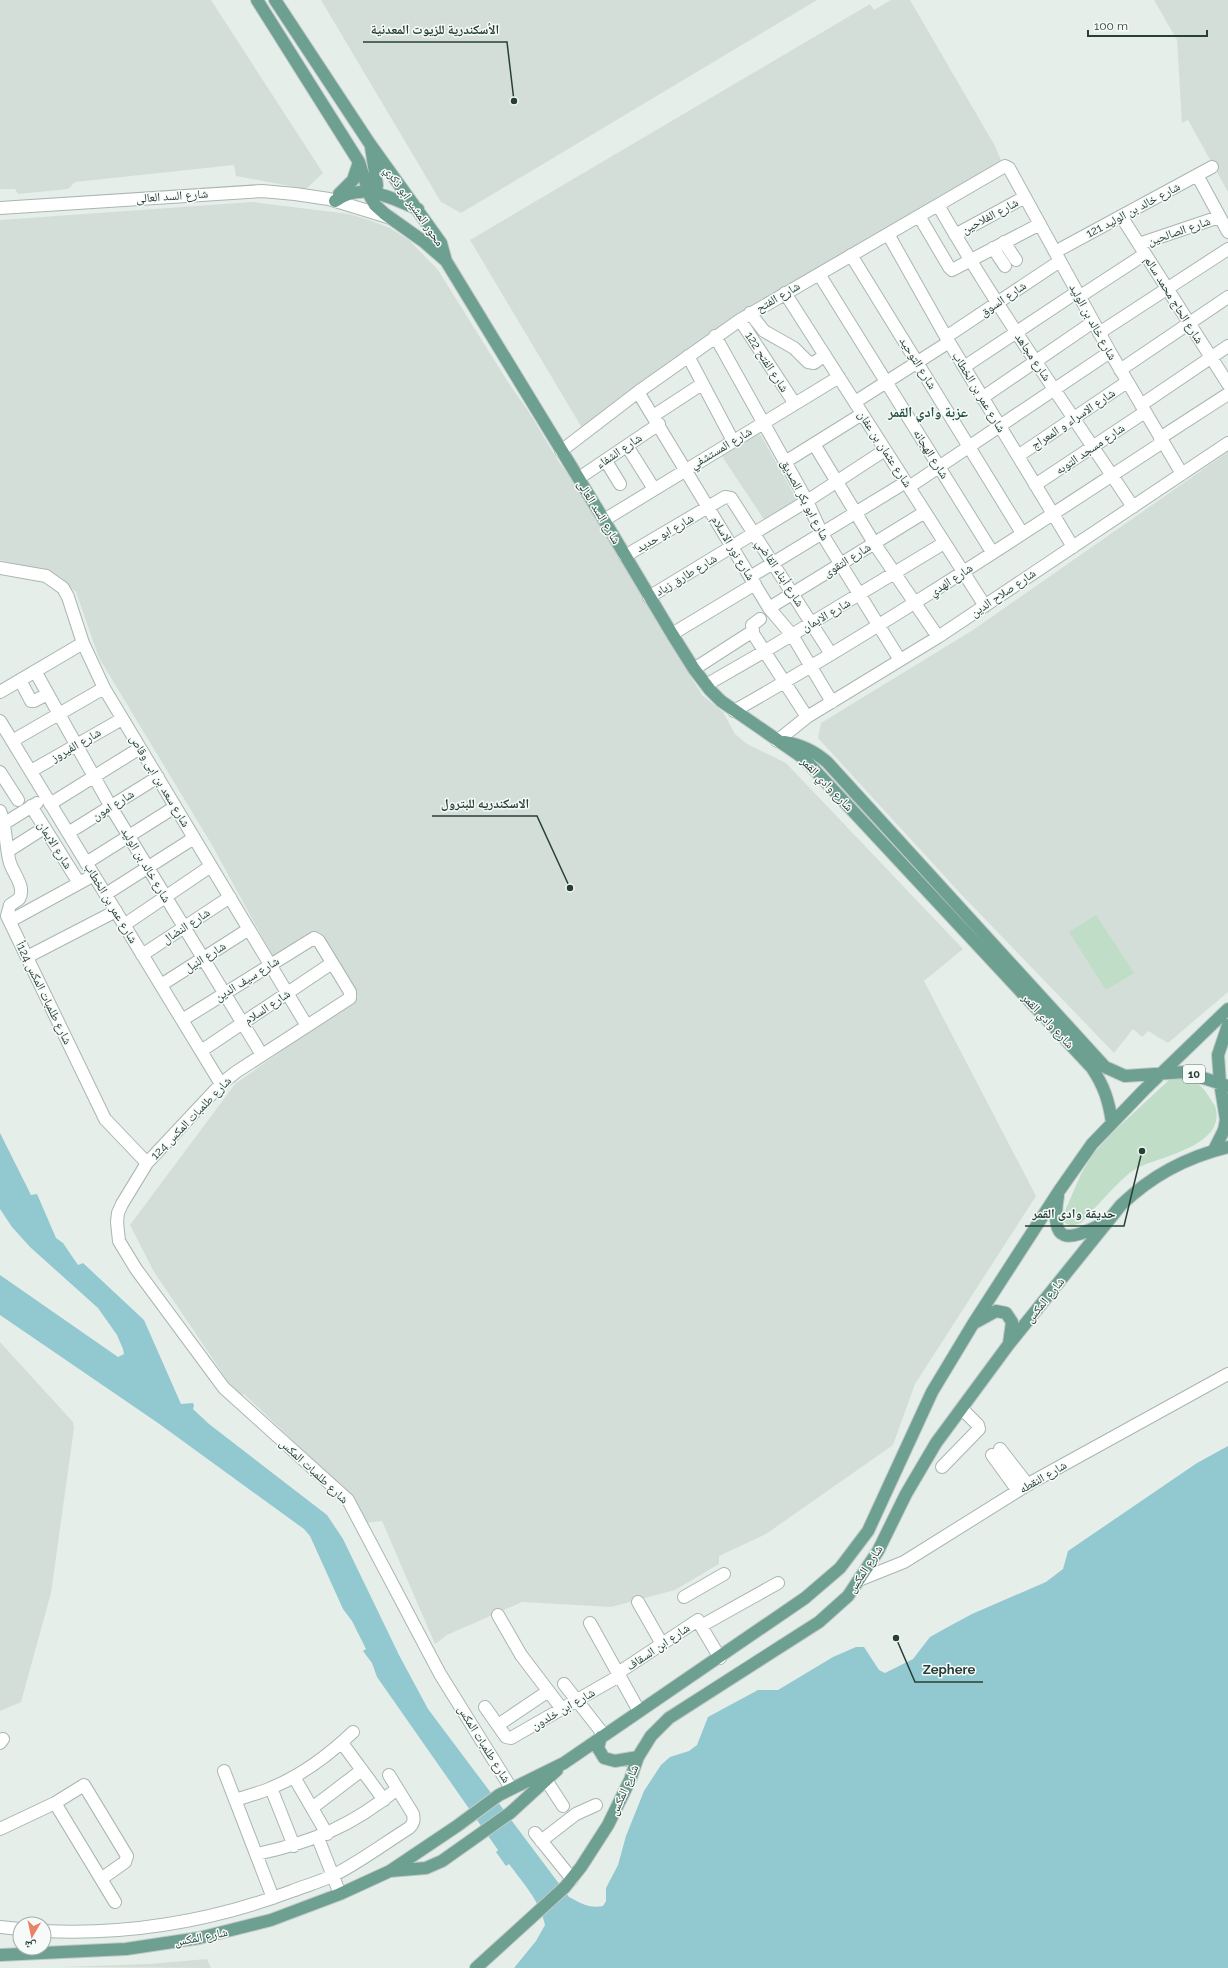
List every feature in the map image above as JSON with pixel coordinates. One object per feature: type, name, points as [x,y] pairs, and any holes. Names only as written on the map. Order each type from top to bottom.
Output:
[{"type":"main road","name":"محور المشير ابو ذكري","points":[[257,0],[359,162],[372,195],[380,210],[423,241],[446,261]]},
{"type":"main road","name":"محور المشير ابو ذكري","points":[[275,0],[370,144],[441,243],[446,261]]},
{"type":"main road","points":[[370,144],[378,185],[372,195]]},
{"type":"main road","points":[[336,201],[356,175],[359,162]]},
{"type":"main road","points":[[336,201],[350,192],[372,195],[418,209]]},
{"type":"main road","name":"شارع السد العالى","points":[[446,261],[694,669],[721,701],[777,741]]},
{"type":"main road","name":"شارع وادي القمر","points":[[777,741],[802,745],[816,752],[827,762],[1105,1067],[1125,1076],[1159,1075]]},
{"type":"main road","name":"شارع وادي القمر","points":[[777,741],[799,755],[816,771],[1092,1068],[1103,1084],[1112,1122]]},
{"type":"main road","name":"شارع المكس","points":[[390,1871],[408,1871],[426,1868],[442,1862],[510,1813],[564,1763],[720,1658],[817,1589],[840,1568],[859,1544],[876,1517],[932,1392],[973,1324],[1059,1191],[1092,1144],[1112,1122],[1228,1009]]},
{"type":"main road","points":[[1214,1150],[1224,1130],[1226,1120],[1224,1084],[1218,1055],[1228,1026]]},
{"type":"main road","name":"10","points":[[1159,1075],[1185,1072],[1224,1084]]},
{"type":"main road","name":"شارع المكس","points":[[476,1968],[568,1883],[592,1852],[608,1825],[630,1780],[638,1757],[651,1736],[669,1718],[819,1622],[834,1610],[859,1580],[878,1552],[920,1468],[1009,1344],[1107,1222],[1131,1196],[1153,1178],[1190,1158],[1228,1146]]},
{"type":"main road","points":[[1059,1191],[1056,1224],[1059,1230],[1066,1235],[1074,1237],[1081,1235],[1107,1222]]},
{"type":"main road","points":[[973,1324],[996,1311],[1006,1313],[1012,1322],[1009,1344]]},
{"type":"main road","points":[[603,1736],[598,1748],[604,1758],[615,1761],[638,1757]]},
{"type":"main road","name":"شارع المكس","points":[[0,1955],[126,1948],[199,1938],[271,1920],[340,1894],[390,1871],[458,1826],[500,1795],[564,1763]]},
{"type":"street","name":"شارع الفتح","points":[[561,451],[638,392],[715,336],[750,313],[1003,167],[1009,168]]},
{"type":"street","name":"شارع خالد بن الوليد 121","points":[[1057,256],[1121,216],[1212,167]]},
{"type":"street","name":"شارع خالد بن الوليد","points":[[1009,168],[1096,328],[1182,474]]},
{"type":"street","points":[[1197,175],[1228,232]]},
{"type":"street","name":"شارع السد العالى","points":[[0,208],[246,191],[295,194],[336,201],[391,218]]},
{"type":"street","name":"شارع الفلاحين","points":[[955,235],[1025,198]]},
{"type":"street","name":"شارع مجاهد","points":[[938,205],[970,261],[997,303],[1133,507]]},
{"type":"street","points":[[919,216],[950,269],[954,269],[970,261],[1040,224]]},
{"type":"street","name":"شارع الحاج محمد سالم","points":[[1121,216],[1228,384]]},
{"type":"street","name":"شارع الصالحين","points":[[964,367],[1017,332],[1078,295],[1142,249],[1219,217]]},
{"type":"street","name":"شارع عمر بن الخطاب","points":[[888,234],[947,340],[1073,547]]},
{"type":"street","points":[[1004,242],[1016,260]]},
{"type":"street","points":[[993,248],[1005,266]]},
{"type":"street","points":[[982,398],[1036,361],[1167,289],[1228,249]]},
{"type":"street","name":"شارع التوحيد","points":[[851,255],[1022,532]]},
{"type":"street","name":"شارع السوق","points":[[855,402],[917,362],[997,303],[1057,256]]},
{"type":"street","name":"شارع الهجانه","points":[[819,274],[992,552]]},
{"type":"street","name":"شارع عثمان بن عفان","points":[[785,293],[984,606]]},
{"type":"street","points":[[1120,370],[1228,296]]},
{"type":"street","points":[[750,313],[764,331],[794,348],[810,363],[814,363],[825,355]]},
{"type":"street","name":"شارع الفتح 122","points":[[740,320],[795,404]]},
{"type":"street","points":[[752,339],[764,331]]},
{"type":"street","name":"شارع ابو بكر الصديق","points":[[715,336],[807,501],[822,534],[900,660]]},
{"type":"street","name":"شارع مسجد التوبه","points":[[1035,485],[1093,447],[1143,408],[1228,346]]},
{"type":"street","points":[[672,634],[753,580],[773,563],[855,513],[907,485],[938,466],[1110,352]]},
{"type":"street","points":[[688,356],[733,441]]},
{"type":"street","name":"شارع المستشفي","points":[[604,520],[839,377]]},
{"type":"street","name":"شارع الاسراء و المعراج","points":[[1018,456],[1127,382]]},
{"type":"street","name":"شارع الشفاء","points":[[579,478],[627,446],[656,420],[702,384]]},
{"type":"street","name":"شارع نور الاسلام","points":[[638,392],[687,469],[769,608],[792,635],[832,702]]},
{"type":"street","name":"شارع الهدي","points":[[734,710],[784,682],[915,603],[1022,532],[1112,475],[1228,394]]},
{"type":"street","points":[[785,462],[862,414]]},
{"type":"street","name":"شارع صلاح الدين","points":[[777,741],[807,717],[938,637],[1228,443]]},
{"type":"street","points":[[814,444],[874,543],[938,637]]},
{"type":"street","points":[[627,446],[654,489]]},
{"type":"street","name":"شارع طارق زياد","points":[[649,597],[807,501],[885,450]]},
{"type":"street","points":[[606,460],[620,484]]},
{"type":"street","name":"شارع ابو حديد","points":[[625,556],[725,497],[733,499],[754,533]]},
{"type":"street","name":"شارع التقوى","points":[[769,608],[925,512]]},
{"type":"street","name":"شارع أبناء القاضي","points":[[754,533],[813,622],[831,654]]},
{"type":"street","name":"شارع الايمان","points":[[706,685],[944,543]]},
{"type":"street","name":"شارع سعد بن ابى وقاص","points":[[0,568],[41,575],[56,581],[63,588],[68,597],[83,643],[104,688],[307,1026]]},
{"type":"street","points":[[760,619],[752,625],[752,632],[807,717]]},
{"type":"street","points":[[694,669],[752,632]]},
{"type":"street","points":[[0,692],[83,643]]},
{"type":"street","name":"شارع خالد بن الوليد","points":[[35,671],[128,836],[262,1055]]},
{"type":"street","points":[[20,680],[31,701],[48,694]]},
{"type":"street","points":[[12,741],[104,688]]},
{"type":"street","name":"شارع الفيروز","points":[[31,771],[122,719]]},
{"type":"street","name":"شارع عمر بن الخطاب","points":[[0,721],[221,1084]]},
{"type":"street","points":[[5,823],[31,806],[48,800],[94,776],[140,748]]},
{"type":"street","points":[[2,777],[18,800]]},
{"type":"street","name":"شارع امون","points":[[68,833],[158,777]]},
{"type":"street","name":"شارع الايمان","points":[[31,806],[79,883]]},
{"type":"street","points":[[86,862],[175,807]]},
{"type":"street","points":[[0,811],[5,823],[8,851],[14,874],[22,889],[20,898],[10,905],[8,910],[10,921],[94,875]]},
{"type":"street","points":[[8,851],[44,828]]},
{"type":"street","points":[[106,894],[194,838]]},
{"type":"street","points":[[124,925],[211,866]]},
{"type":"street","name":"شارع النضال","points":[[142,954],[230,897]]},
{"type":"street","points":[[27,957],[116,911]]},
{"type":"street","name":"شارع طلمبات المكس 124أ","points":[[10,921],[105,1119],[147,1163]]},
{"type":"street","name":"شارع النيل","points":[[161,985],[249,929]]},
{"type":"street","name":"شارع سيف الدين","points":[[182,1020],[312,939],[318,939],[332,964]]},
{"type":"street","name":"شارع السلام","points":[[201,1051],[332,964]]},
{"type":"street","name":"شارع طلمبات المكس 124","points":[[119,1241],[117,1227],[118,1213],[147,1163],[221,1084],[236,1072],[350,998],[350,992],[332,964]]},
{"type":"street","name":"شارع طلمبات المكس","points":[[119,1241],[136,1268],[224,1388],[348,1500],[440,1674],[512,1788]]},
{"type":"street","name":"شارع النقطه","points":[[859,1580],[896,1566],[1023,1488],[1228,1374]]},
{"type":"street","points":[[942,1467],[979,1429],[978,1425],[962,1409]]},
{"type":"street","points":[[996,1452],[1023,1488]]},
{"type":"street","points":[[684,1597],[724,1574]]},
{"type":"street","name":"شارع ابن السقاف","points":[[618,1675],[662,1644],[778,1583]]},
{"type":"street","points":[[638,1602],[662,1644]]},
{"type":"street","points":[[498,1615],[521,1655],[547,1692],[562,1710]]},
{"type":"street","points":[[590,1623],[639,1712]]},
{"type":"street","points":[[700,1623],[720,1658]]},
{"type":"street","name":"شارع ابن خلدون","points":[[498,1725],[506,1737],[513,1738],[577,1701],[618,1675]]},
{"type":"street","points":[[564,1684],[603,1736]]},
{"type":"street","points":[[485,1707],[498,1725],[547,1692]]},
{"type":"street","points":[[236,1800],[271,1788],[294,1777],[342,1743],[353,1732]]},
{"type":"street","points":[[342,1743],[384,1800]]},
{"type":"street","points":[[312,1808],[362,1770]]},
{"type":"street","points":[[224,1771],[273,1898]]},
{"type":"street","points":[[52,1931],[123,1930],[174,1924],[224,1913],[273,1898],[332,1876],[409,1828],[413,1824],[414,1819],[412,1814],[388,1776]]},
{"type":"street","points":[[294,1777],[312,1808],[322,1836],[332,1876],[340,1894]]},
{"type":"street","points":[[546,1780],[563,1806]]},
{"type":"street","points":[[0,1829],[55,1803],[84,1785],[127,1856],[125,1862],[101,1879]]},
{"type":"street","points":[[271,1788],[294,1846]]},
{"type":"street","points":[[257,1854],[294,1846],[322,1836],[357,1818],[384,1800],[397,1789]]},
{"type":"street","points":[[55,1803],[115,1902]]},
{"type":"street","points":[[568,1883],[538,1837],[576,1814],[596,1805]]},
{"type":"street","points":[[0,1927],[12,1928]]},
{"type":"shaded area","points":[[0,0],[211,0],[323,173],[306,189],[236,176],[234,165],[75,182],[68,189],[18,194],[15,189],[0,189]]},
{"type":"shaded area","points":[[321,0],[817,0],[461,213],[441,202]]},
{"type":"shaded area","points":[[891,0],[910,0],[995,146],[1002,163],[813,274],[582,428],[470,240],[870,4],[874,10]]},
{"type":"shaded area","points":[[1154,0],[1228,0],[1228,192],[1188,120],[1182,123],[1177,40]]},
{"type":"shaded area","points":[[252,202],[349,214],[369,220],[390,228],[409,240],[438,270],[508,382],[529,412],[559,462],[573,480],[702,695],[723,712],[735,734],[747,744],[786,763],[963,949],[924,981],[1036,1196],[915,1384],[893,1445],[766,1534],[719,1556],[719,1564],[675,1590],[611,1607],[522,1602],[447,1635],[435,1644],[382,1521],[365,1523],[352,1497],[244,1394],[238,1396],[154,1272],[130,1225],[235,1084],[358,997],[319,932],[274,959],[212,845],[99,658],[76,592],[50,572],[0,560],[0,220]]},
{"type":"shaded area","points":[[759,432],[797,500],[765,521],[721,455]]},
{"type":"shaded area","points":[[1228,452],[1228,992],[1168,1043],[1148,1031],[1142,1037],[1133,1029],[1114,1053],[959,892],[818,738],[821,723],[973,630]]},
{"type":"shaded area","points":[[0,1342],[73,1422],[74,1428],[51,1593],[21,1702],[0,1711]]},
{"type":"shaded area","points":[[207,1959],[211,1968],[59,1967],[149,1964]]},
{"type":"green space","points":[[1096,915],[1134,973],[1106,990],[1069,932]]},
{"type":"green space","points":[[1184,1075],[1202,1088],[1215,1106],[1216,1120],[1211,1131],[1202,1140],[1189,1148],[1137,1168],[1131,1172],[1123,1178],[1081,1223],[1072,1226],[1065,1223],[1063,1220],[1065,1211],[1081,1174],[1093,1154],[1113,1132],[1169,1080]]},
{"type":"water","points":[[0,1133],[31,1195],[37,1194],[56,1238],[63,1243],[78,1265],[83,1263],[144,1320],[181,1404],[193,1403],[193,1409],[209,1424],[327,1515],[343,1539],[399,1655],[428,1709],[569,1897],[589,1906],[603,1906],[606,1901],[606,1888],[618,1865],[626,1836],[644,1791],[661,1765],[670,1757],[689,1751],[697,1745],[708,1717],[758,1690],[778,1690],[833,1657],[856,1647],[864,1647],[879,1670],[885,1673],[913,1659],[930,1637],[972,1614],[1046,1582],[1063,1569],[1068,1551],[1197,1463],[1228,1446],[1228,1968],[514,1968],[536,1941],[545,1925],[543,1916],[535,1900],[509,1864],[506,1866],[496,1852],[498,1850],[377,1677],[372,1663],[363,1651],[366,1649],[352,1621],[343,1609],[310,1536],[304,1529],[158,1423],[0,1315],[0,1275],[118,1357],[124,1354],[117,1335],[98,1308],[30,1247],[12,1227],[0,1209]]},
{"type":"place","name":"الأسكندرية للزيوت المعدنية","points":[[514,101]]},
{"type":"place","name":"الاسكندريه للبترول","points":[[570,888]]},
{"type":"place","name":"حديقة وادى القمر","points":[[1142,1151]]},
{"type":"place","name":"Zephere","points":[[896,1638]]},
{"type":"district","name":"عزبة وادي القمر","points":[[928,412]]}]
